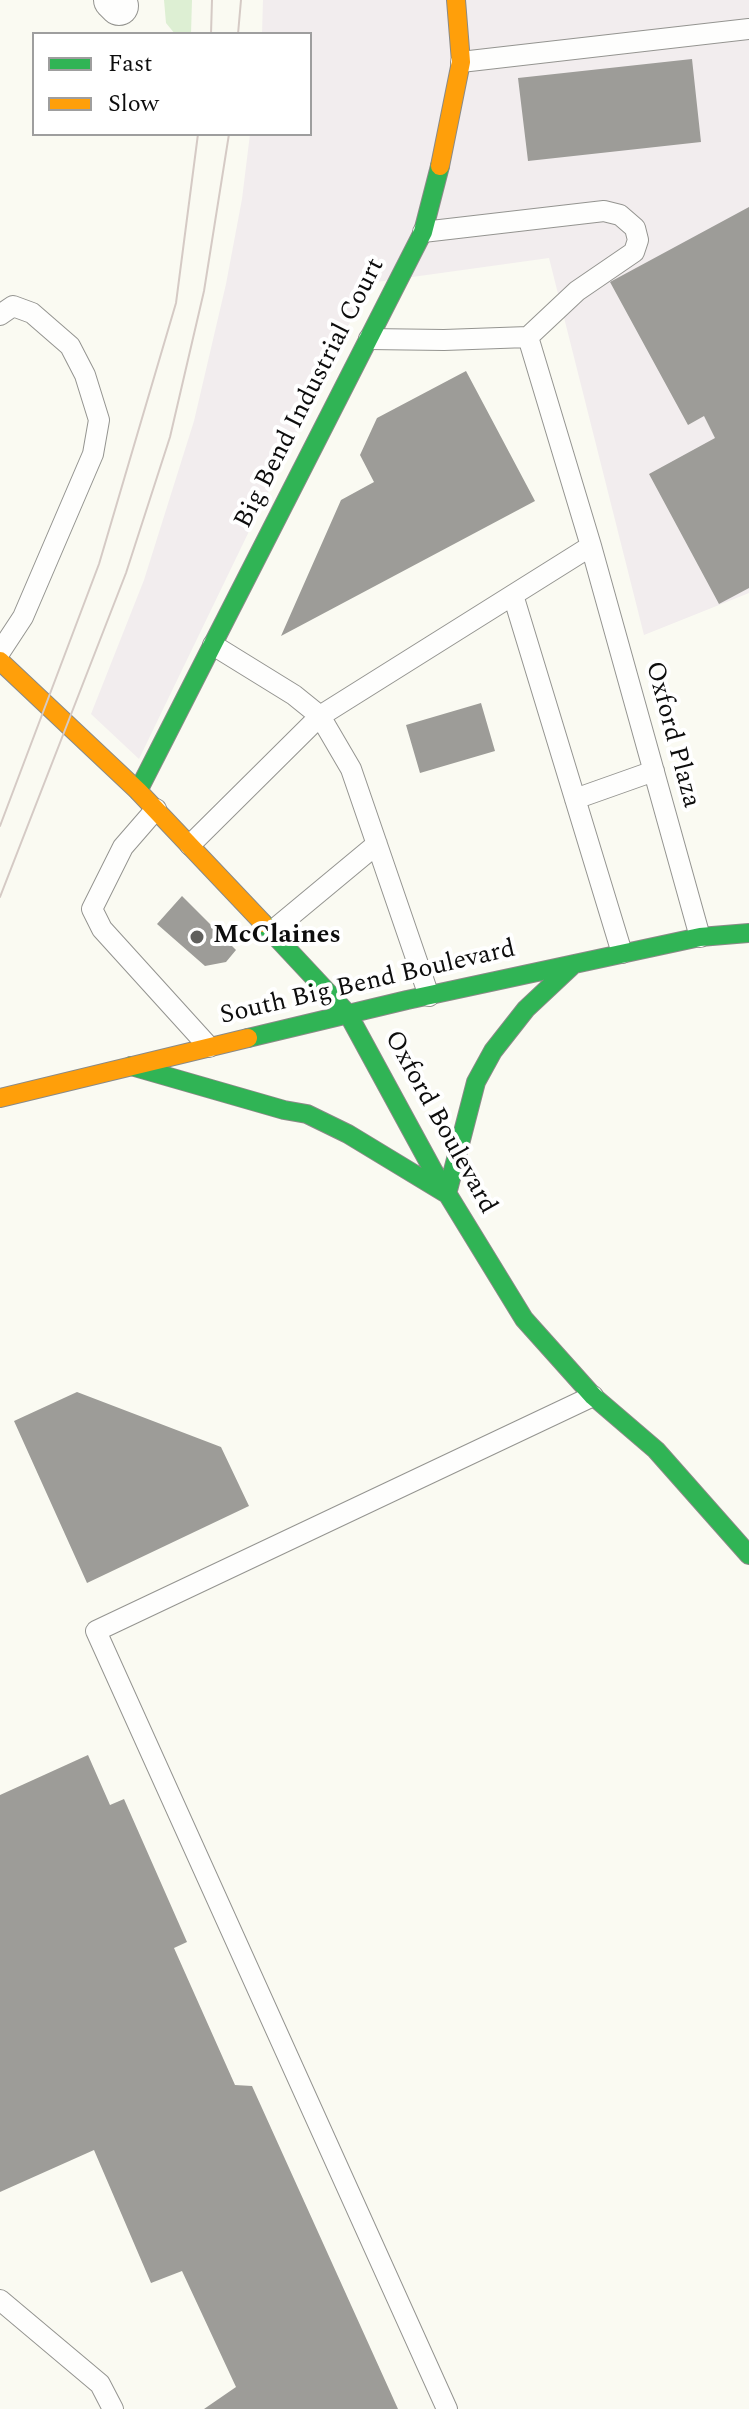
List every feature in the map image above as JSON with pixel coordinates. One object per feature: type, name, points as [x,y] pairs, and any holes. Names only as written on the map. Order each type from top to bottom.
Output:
[{"type":"street","name":"Big Bend Industrial Court","points":[[138,791],[423,232],[433,199],[461,62],[456,0]]},
{"type":"street","name":"Oxford Boulevard","points":[[0,661],[156,809],[348,1014],[447,1194],[524,1319],[593,1396],[656,1450],[749,1555]]},
{"type":"street","name":"South Big Bend Boulevard","points":[[0,1098],[348,1014],[622,953],[700,937],[749,933]]},
{"type":"street","points":[[131,1066],[307,1114],[348,1134],[447,1194],[468,1107],[493,1051],[526,1009],[574,964]]},
{"type":"lane","points":[[461,62],[749,29]]},
{"type":"lane","points":[[369,339],[528,337],[577,291],[634,252],[638,240],[635,228],[620,215],[604,211],[423,232]]},
{"type":"lane","points":[[0,315],[13,306],[32,313],[70,346],[85,375],[99,420],[93,454],[23,617],[0,652]]},
{"type":"lane","name":"Oxford Plaza","points":[[528,337],[591,546],[700,937]]},
{"type":"lane","points":[[190,845],[320,716],[591,546]]},
{"type":"lane","points":[[513,595],[622,953]]},
{"type":"lane","points":[[213,645],[294,695],[320,716],[351,769],[429,996]]},
{"type":"lane","points":[[575,799],[654,771]]},
{"type":"lane","points":[[156,809],[123,847],[92,909],[102,929],[209,1047]]},
{"type":"lane","points":[[271,932],[377,844]]},
{"type":"lane","points":[[447,2409],[96,1631],[593,1396]]},
{"type":"lane","points":[[0,2300],[100,2384],[113,2409]]},
{"type":"shaded area","points":[[263,0],[749,0],[749,593],[644,635],[549,258],[369,283],[139,759],[91,714],[144,580],[194,421],[226,284],[250,136],[312,136],[312,32],[262,32]]},
{"type":"green space","points":[[164,0],[192,0],[191,32],[173,32],[166,23]]},
{"type":"building","points":[[692,59],[701,142],[528,161],[518,78]]},
{"type":"building","points":[[749,207],[749,588],[719,604],[649,474],[715,438],[704,416],[688,425],[610,282]]},
{"type":"building","points":[[466,371],[535,501],[281,636],[341,500],[374,482],[360,455],[377,418]]},
{"type":"building","points":[[481,703],[495,751],[420,773],[406,725]]},
{"type":"building","name":"McClaines","points":[[182,896],[236,950],[226,962],[205,966],[157,924]]},
{"type":"building","points":[[77,1392],[221,1447],[249,1506],[87,1583],[14,1421]]},
{"type":"building","points":[[88,1755],[110,1805],[124,1799],[187,1942],[174,1948],[235,2085],[252,2086],[398,2409],[204,2409],[236,2387],[182,2271],[151,2283],[94,2150],[0,2192],[0,1795]]},
{"type":"tram line","points":[[211,32],[212,0]]},
{"type":"tram line","points":[[238,32],[241,0]]},
{"type":"tram line","points":[[0,826],[99,564],[176,303],[198,136]]},
{"type":"tram line","points":[[0,897],[126,573],[170,437],[204,291],[229,136]]},
{"type":"traffic: fast","points":[[138,791],[423,232],[440,166]]},
{"type":"traffic: fast","points":[[263,923],[348,1014],[434,1172],[524,1319],[593,1396],[656,1450],[749,1555]]},
{"type":"traffic: fast","points":[[248,1038],[407,1000],[700,937],[749,933]]},
{"type":"traffic: fast","points":[[131,1066],[307,1114],[348,1134],[447,1194],[476,1082],[493,1051],[526,1009],[574,964]]},
{"type":"traffic: slow","points":[[440,166],[461,62],[456,0]]},
{"type":"traffic: slow","points":[[0,661],[138,791],[263,923]]},
{"type":"traffic: slow","points":[[0,1098],[248,1038]]},
{"type":"place","name":"McClaines","points":[[197,937]]}]
